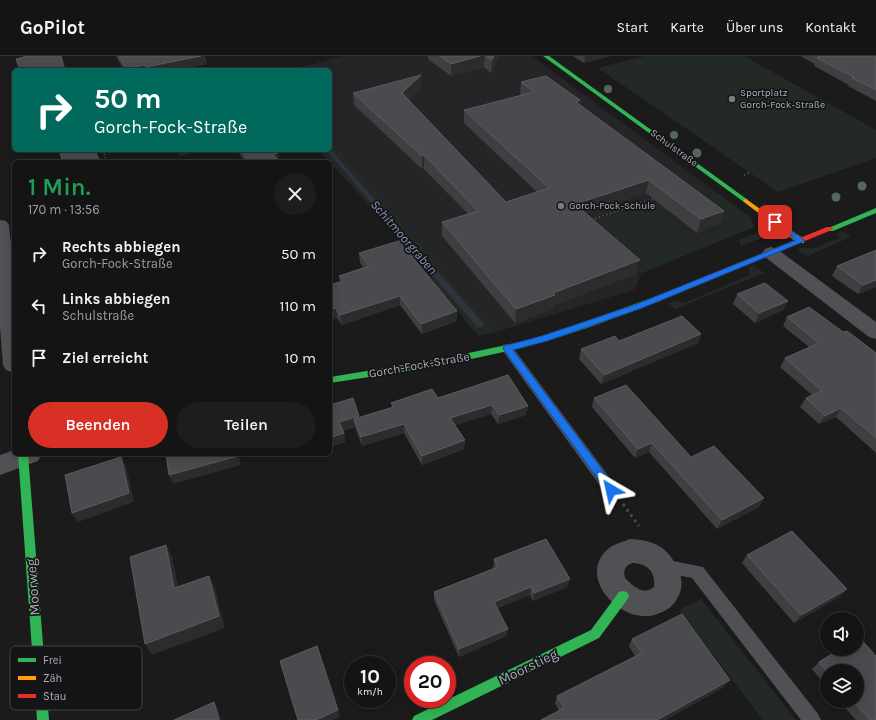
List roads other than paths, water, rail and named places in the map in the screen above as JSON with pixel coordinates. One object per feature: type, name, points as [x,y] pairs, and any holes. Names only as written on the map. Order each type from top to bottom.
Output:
[{"type":"street","name":"Schulstraße","points":[[546,56],[801,241]]},
{"type":"street","name":"Gorch-Fock-Straße","points":[[332,380],[432,364],[507,348],[544,338],[611,316],[771,254],[876,210]]},
{"type":"street","points":[[0,225],[12,345]]},
{"type":"street","points":[[771,254],[876,332]]},
{"type":"street","points":[[0,465],[22,456]]},
{"type":"street","name":"Moorweg","points":[[25,456],[38,646]]},
{"type":"street","points":[[639,551],[657,559],[663,566],[668,574],[669,584],[661,599],[652,603],[642,604],[632,602],[622,596],[615,589],[611,576],[611,564],[622,553],[639,551]]},
{"type":"street","name":"Moorstieg","points":[[418,720],[595,634],[622,596]]},
{"type":"street","name":"Moorweg","points":[[42,710],[43,720]]},
{"type":"lane","points":[[507,348],[611,490]]},
{"type":"lane","points":[[663,566],[697,572],[812,720]]},
{"type":"waterway","name":"Schitmoorgraben","points":[[331,152],[480,325]]},
{"type":"place","name":"Sportplatz Gorch-Fock-Straße","points":[[732,99]]},
{"type":"place","name":"Gorch-Fock-Schule","points":[[561,206]]}]
